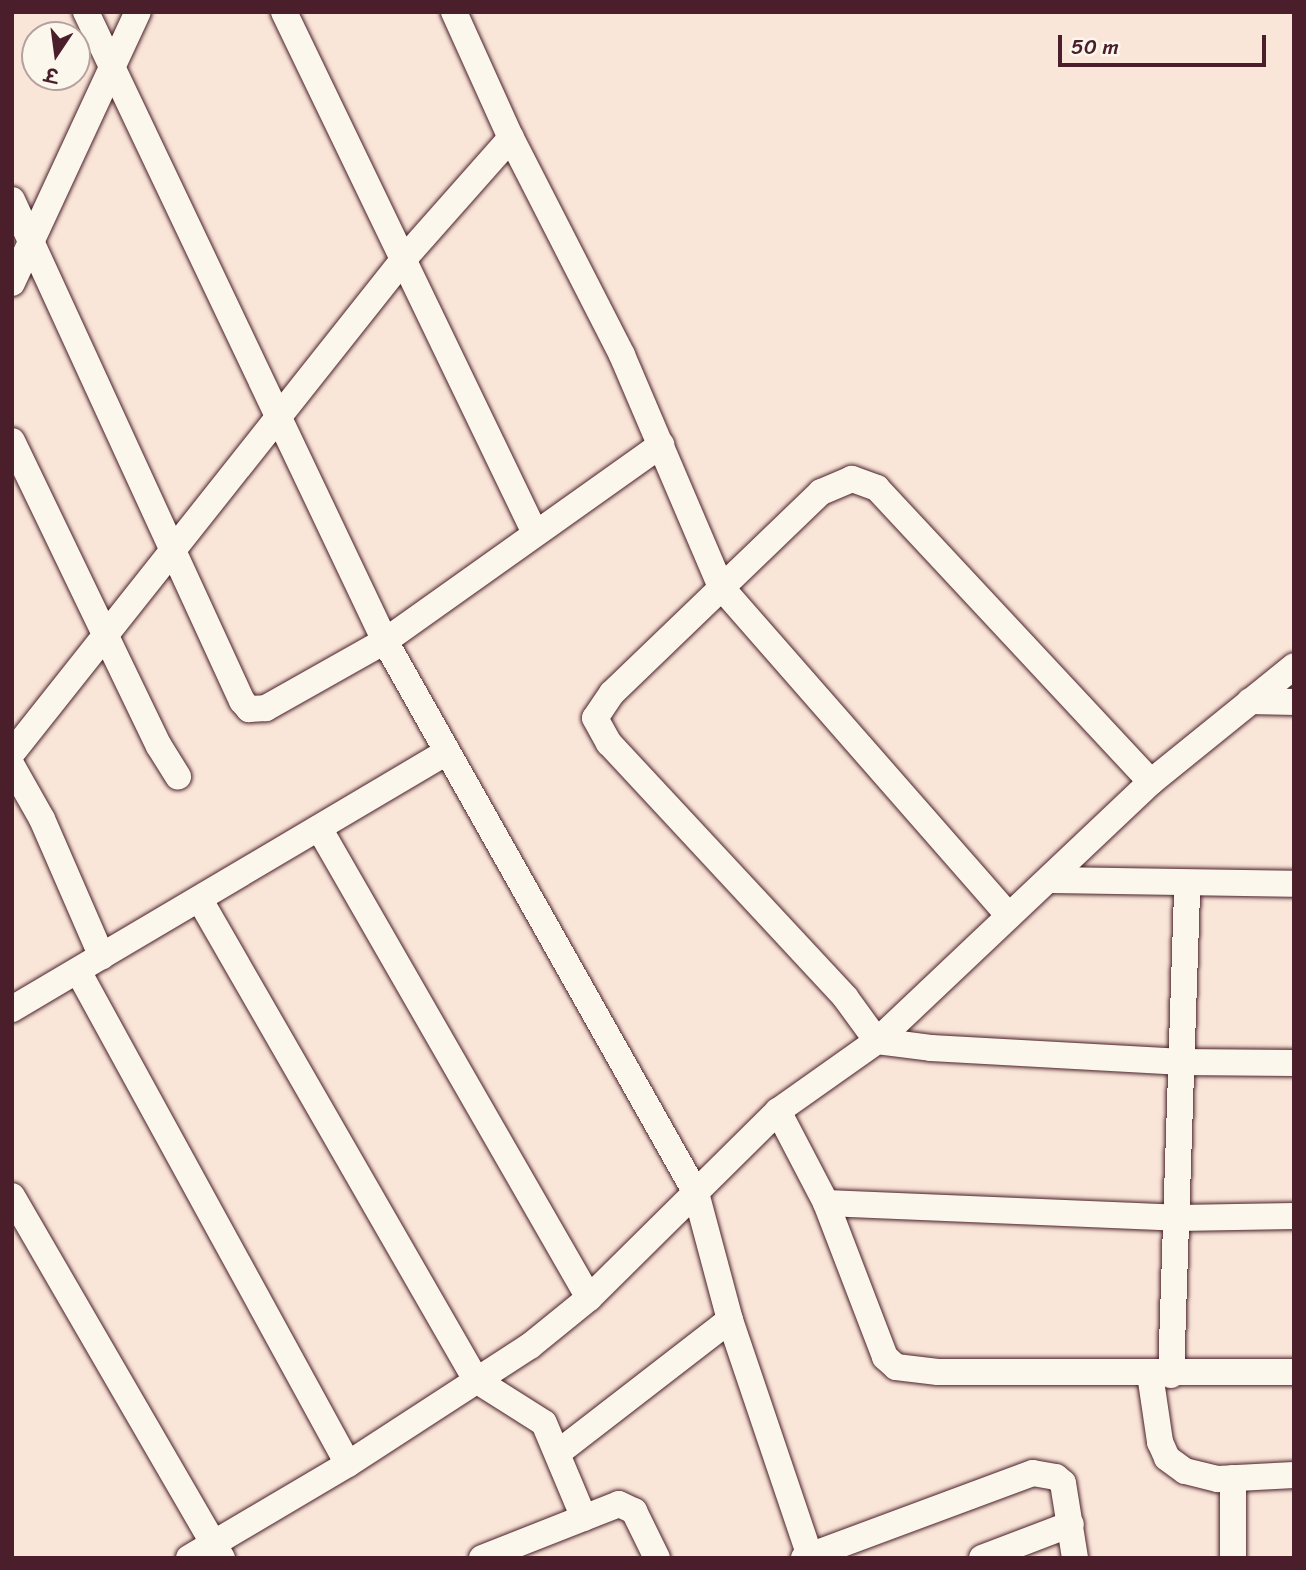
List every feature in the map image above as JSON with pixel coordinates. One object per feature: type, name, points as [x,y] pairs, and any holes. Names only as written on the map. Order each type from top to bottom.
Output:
[{"type":"street","points":[[86,12],[385,641],[445,753],[696,1193],[730,1320],[807,1557],[1033,1473],[1056,1476],[1063,1483],[1075,1558]]},
{"type":"street","points":[[12,283],[138,12]]},
{"type":"street","points":[[284,12],[536,533]]},
{"type":"street","points":[[454,12],[511,138],[622,355],[721,586],[1009,916]]},
{"type":"street","points":[[12,753],[107,637],[172,548],[403,260],[511,138]]},
{"type":"street","points":[[12,200],[249,709],[266,708],[385,641],[661,445]]},
{"type":"street","points":[[12,441],[178,776]]},
{"type":"street","points":[[1152,782],[868,482],[838,481],[821,492],[611,693],[595,718],[610,743],[851,1005],[877,1041],[930,1048],[1179,1062],[1294,1063]]},
{"type":"street","points":[[189,1558],[217,1550],[530,1346],[589,1298],[778,1111],[877,1041],[1152,782],[1294,666]]},
{"type":"street","points":[[1250,701],[1294,702]]},
{"type":"street","points":[[12,1009],[445,753]]},
{"type":"street","points":[[12,766],[42,819],[102,957]]},
{"type":"street","points":[[318,828],[589,1298]]},
{"type":"street","points":[[1049,880],[1294,884]]},
{"type":"street","points":[[1187,884],[1179,1062],[1178,1218],[1161,1374],[1160,1442],[1167,1458],[1198,1476],[1233,1478],[1294,1475]]},
{"type":"street","points":[[200,900],[476,1380],[544,1423],[559,1452],[584,1518]]},
{"type":"street","points":[[78,971],[348,1464]]},
{"type":"street","points":[[778,1111],[826,1203],[885,1357],[896,1367],[938,1372],[1294,1372]]},
{"type":"street","points":[[12,1196],[217,1550]]},
{"type":"street","points":[[826,1203],[1178,1218],[1294,1216]]},
{"type":"street","points":[[559,1452],[730,1320]]},
{"type":"street","points":[[1233,1478],[1233,1558]]},
{"type":"street","points":[[482,1558],[610,1506],[629,1506],[657,1558]]},
{"type":"street","points":[[982,1558],[1071,1524]]}]
